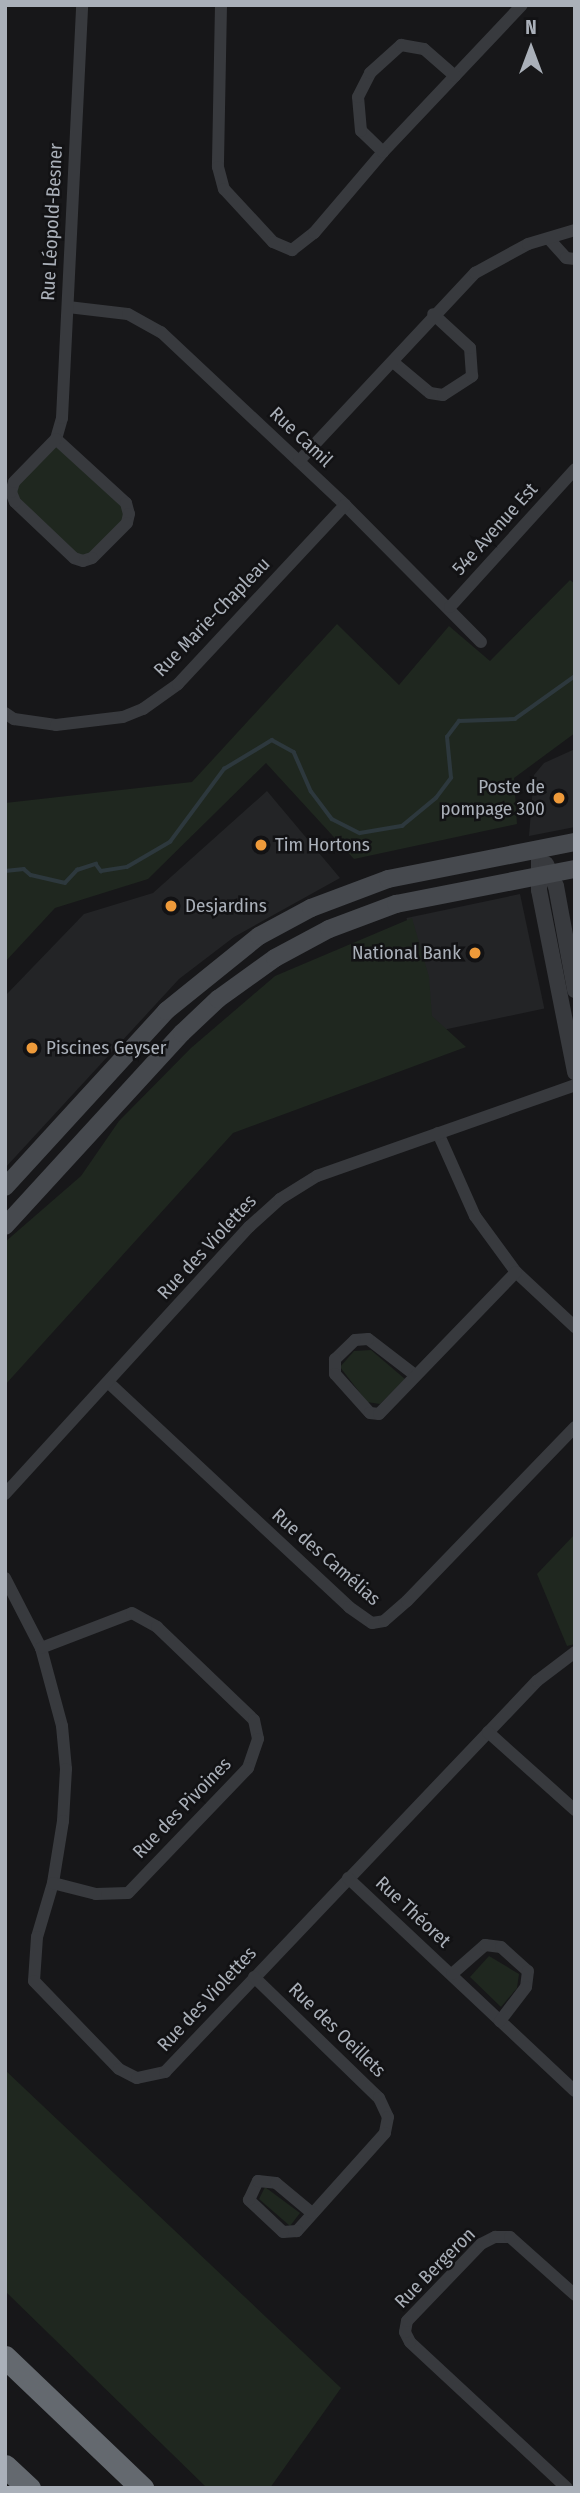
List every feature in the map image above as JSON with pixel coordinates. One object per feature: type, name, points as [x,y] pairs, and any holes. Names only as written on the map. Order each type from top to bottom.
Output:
[{"type":"highway","points":[[9,2359],[142,2488]]},
{"type":"highway","points":[[5,2466],[29,2488]]},
{"type":"main road","points":[[5,1187],[155,1022],[202,978],[259,936],[340,895],[410,873],[575,842]]},
{"type":"main road","points":[[5,1226],[218,999],[284,953],[358,917],[429,896],[575,869]]},
{"type":"main road","points":[[202,978],[218,999]]},
{"type":"street","name":"Rue Léopold-Besner","points":[[56,439],[62,418],[82,5]]},
{"type":"street","points":[[221,5],[218,167],[224,189],[273,242],[292,250],[314,233],[383,152],[522,5]]},
{"type":"street","points":[[383,152],[361,131],[358,97],[370,73],[401,45],[424,49],[455,76]]},
{"type":"street","points":[[299,461],[393,362],[433,314],[475,272],[528,244],[575,230]]},
{"type":"street","points":[[548,239],[566,258],[575,259]]},
{"type":"street","name":"Rue Camil","points":[[68,307],[128,314],[146,321],[345,505],[450,607],[481,642]]},
{"type":"street","points":[[393,362],[430,393],[443,396],[472,376],[470,348],[433,314]]},
{"type":"street","points":[[56,439],[126,503],[129,514],[127,523],[92,558],[83,561],[74,558],[15,502],[11,492],[14,482],[56,439]]},
{"type":"street","name":"54e Avenue Est","points":[[450,607],[573,476]]},
{"type":"street","name":"Rue Marie-Chapleau","points":[[5,713],[14,719],[56,726],[123,718],[143,709],[178,684],[345,505]]},
{"type":"street","points":[[539,849],[575,1072]]},
{"type":"street","points":[[544,875],[575,990]]},
{"type":"street","name":"Rue des Violettes","points":[[5,1494],[109,1383],[248,1227],[279,1199],[317,1176],[575,1085]]},
{"type":"street","points":[[438,1133],[475,1216],[516,1272],[575,1327]]},
{"type":"street","points":[[415,1375],[368,1339],[355,1340],[335,1359],[335,1374],[370,1413],[379,1414],[516,1272]]},
{"type":"street","name":"Rue des Camélias","points":[[109,1383],[349,1607],[372,1623],[384,1621],[407,1601],[575,1427]]},
{"type":"street","name":"Rue des Violettes","points":[[5,1578],[41,1648],[62,1726],[66,1769],[53,1883],[37,1937],[34,1981],[119,2069],[137,2078],[165,2072],[555,1663],[575,1653]]},
{"type":"street","name":"Rue des Pivoines","points":[[41,1648],[132,1613],[157,1627],[254,1720],[258,1739],[248,1768],[128,1893],[96,1894],[53,1883]]},
{"type":"street","points":[[488,1732],[575,1810]]},
{"type":"street","name":"Rue Théoret","points":[[348,1878],[575,2091]]},
{"type":"street","name":"Rue Théoret","points":[[452,1973],[485,1945],[501,1947],[528,1971],[526,1987],[500,2021]]},
{"type":"street","name":"Rue des Oeillets","points":[[254,1977],[379,2098],[388,2117],[384,2133],[298,2231],[283,2232],[249,2200],[258,2181],[276,2183],[312,2213]]},
{"type":"street","name":"Rue Bergeron","points":[[567,2488],[411,2342],[405,2332],[407,2321],[481,2244],[495,2237],[510,2237],[575,2295]]},
{"type":"shaded area","points":[[56,439],[129,514],[83,561],[15,502],[14,482]]},
{"type":"shaded area","points":[[570,580],[575,584],[575,733],[514,778],[517,824],[354,859],[266,763],[148,879],[55,908],[5,962],[5,803],[192,782],[337,624],[399,685],[449,626],[490,661]]},
{"type":"shaded area","points":[[575,749],[575,827],[529,836],[534,775],[544,763]]},
{"type":"shaded area","points":[[267,791],[340,878],[234,937],[179,979],[5,1168],[5,996],[84,914],[153,893]]},
{"type":"shaded area","points":[[520,894],[544,1008],[431,1033],[407,918]]},
{"type":"shaded area","points":[[412,918],[429,977],[432,1016],[466,1047],[233,1133],[5,1385],[5,1242],[81,1176],[119,1121],[191,1048],[275,976]]},
{"type":"shaded area","points":[[371,1350],[405,1379],[380,1404],[367,1402],[340,1367],[354,1351]]},
{"type":"shaded area","points":[[575,1534],[575,1644],[567,1646],[537,1574]]},
{"type":"shaded area","points":[[489,1956],[519,1974],[517,1988],[501,2007],[470,1977]]},
{"type":"shaded area","points":[[5,2070],[341,2388],[270,2488],[207,2488],[5,2291]]},
{"type":"shaded area","points":[[265,2187],[300,2213],[290,2226],[259,2199]]},
{"type":"waterway","points":[[5,871],[24,869],[31,875],[65,883],[77,870],[96,864],[101,871],[127,867],[170,842],[224,769],[272,740],[294,752],[311,791],[332,819],[360,833],[402,826],[436,798],[451,778],[447,737],[459,721],[515,719],[575,676]]},
{"type":"place","name":"Poste de pompage 300","points":[[559,798]]},
{"type":"place","name":"Tim Hortons","points":[[261,845]]},
{"type":"place","name":"Desjardins","points":[[171,906]]},
{"type":"place","name":"National Bank","points":[[475,953]]},
{"type":"place","name":"Piscines Geyser","points":[[32,1048]]}]
